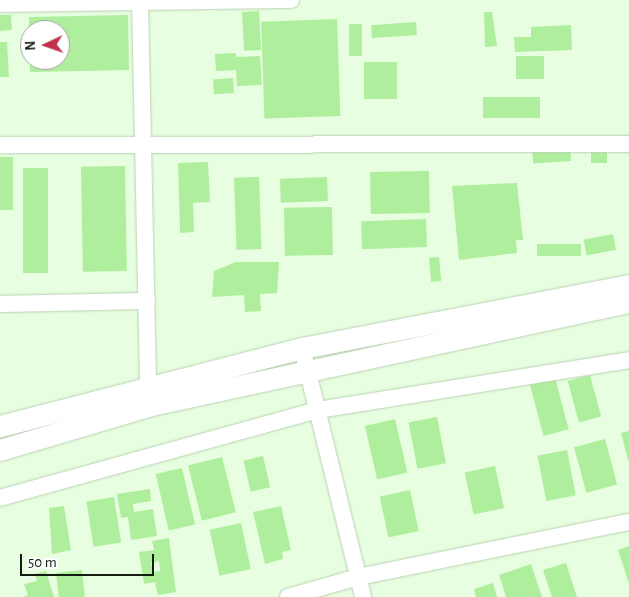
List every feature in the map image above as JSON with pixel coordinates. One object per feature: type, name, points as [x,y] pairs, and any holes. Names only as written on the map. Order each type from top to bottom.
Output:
[{"type":"street","points":[[0,4],[291,0]]},
{"type":"street","points":[[140,1],[148,385]]},
{"type":"street","points":[[0,145],[144,143],[629,144]]},
{"type":"street","points":[[0,426],[148,385],[302,348],[629,285]]},
{"type":"street","points":[[0,304],[147,301]]},
{"type":"street","points":[[0,450],[151,406],[307,370],[629,302]]},
{"type":"street","points":[[302,348],[362,597]]},
{"type":"street","points":[[0,498],[318,410],[629,360]]},
{"type":"street","points":[[288,597],[358,577],[629,522]]},
{"type":"building","points":[[259,11],[261,50],[244,51],[242,12]]},
{"type":"building","points":[[484,12],[492,12],[497,46],[485,47]]},
{"type":"building","points":[[0,15],[11,15],[12,30],[0,31]]},
{"type":"building","points":[[128,15],[129,70],[30,72],[30,70],[70,70],[70,20],[29,20],[29,17]]},
{"type":"building","points":[[337,19],[340,116],[264,119],[261,22]]},
{"type":"building","points":[[416,22],[417,35],[372,38],[371,25]]},
{"type":"building","points":[[349,24],[362,24],[362,56],[349,56]]},
{"type":"building","points":[[571,25],[572,50],[515,52],[514,37],[531,37],[531,27]]},
{"type":"building","points":[[0,42],[7,42],[9,77],[0,77]]},
{"type":"building","points":[[236,53],[236,57],[260,56],[262,85],[237,86],[236,70],[216,71],[215,54]]},
{"type":"building","points":[[516,56],[544,56],[544,79],[516,79]]},
{"type":"building","points":[[364,62],[397,62],[397,99],[364,99]]},
{"type":"building","points":[[233,78],[234,93],[214,94],[213,79]]},
{"type":"building","points":[[483,97],[540,97],[540,118],[483,118]]},
{"type":"building","points":[[570,145],[571,161],[533,164],[532,148]]},
{"type":"building","points":[[591,147],[607,147],[607,163],[591,163]]},
{"type":"building","points":[[0,157],[13,157],[13,210],[0,210]]},
{"type":"building","points":[[208,162],[210,202],[193,203],[194,232],[180,233],[178,163]]},
{"type":"building","points":[[125,166],[127,271],[83,272],[81,167]]},
{"type":"building","points":[[23,168],[48,168],[48,273],[23,273]]},
{"type":"building","points":[[429,171],[430,213],[371,214],[370,172]]},
{"type":"building","points":[[259,177],[262,249],[237,250],[234,178]]},
{"type":"building","points":[[327,177],[328,201],[281,203],[280,179]]},
{"type":"building","points":[[517,183],[523,240],[516,240],[517,253],[459,260],[452,186]]},
{"type":"building","points":[[332,207],[333,255],[285,256],[284,208]]},
{"type":"building","points":[[426,219],[427,247],[362,249],[361,221]]},
{"type":"building","points":[[613,234],[616,250],[587,255],[584,240]]},
{"type":"building","points":[[537,244],[581,244],[581,256],[537,256]]},
{"type":"building","points":[[439,257],[441,281],[431,282],[429,258]]},
{"type":"building","points":[[236,262],[279,262],[277,293],[260,294],[261,311],[245,312],[244,295],[212,297],[214,271]]},
{"type":"building","points":[[590,375],[601,417],[579,422],[568,381]]},
{"type":"building","points":[[555,378],[569,429],[544,436],[530,385]]},
{"type":"building","points":[[437,417],[446,463],[418,469],[409,423]]},
{"type":"building","points":[[395,419],[407,473],[377,480],[365,426]]},
{"type":"building","points":[[629,431],[629,460],[628,460],[621,433]]},
{"type":"building","points":[[605,439],[617,484],[586,493],[574,447]]},
{"type":"building","points":[[567,450],[576,495],[546,501],[538,456]]},
{"type":"building","points":[[263,456],[270,487],[251,492],[244,460]]},
{"type":"building","points":[[222,457],[236,512],[202,521],[188,465]]},
{"type":"building","points":[[495,466],[504,508],[474,515],[465,472]]},
{"type":"building","points":[[182,468],[195,525],[169,531],[156,474]]},
{"type":"building","points":[[150,489],[151,501],[133,504],[134,512],[153,509],[157,536],[131,540],[128,517],[121,518],[117,494]]},
{"type":"building","points":[[410,490],[419,531],[388,538],[380,496]]},
{"type":"building","points":[[114,497],[121,542],[94,547],[86,501]]},
{"type":"building","points":[[64,506],[71,550],[52,554],[49,508]]},
{"type":"building","points":[[281,506],[291,550],[282,552],[283,559],[265,564],[253,512]]},
{"type":"building","points":[[241,523],[251,569],[219,576],[210,530]]},
{"type":"building","points":[[169,538],[176,592],[158,595],[155,582],[144,584],[139,552],[154,550],[152,541]],"holes":[[[159,561],[160,571],[153,572],[151,563]]]},
{"type":"building","points":[[629,546],[629,584],[618,550]]},
{"type":"building","points":[[566,563],[577,597],[552,597],[543,570]]},
{"type":"building","points":[[531,564],[542,597],[506,597],[499,575]]},
{"type":"building","points":[[82,570],[85,597],[59,597],[56,573]]},
{"type":"building","points":[[46,571],[54,597],[23,597],[28,595],[24,584],[37,581],[35,574]]},
{"type":"building","points":[[493,583],[497,597],[476,597],[474,589]]}]
